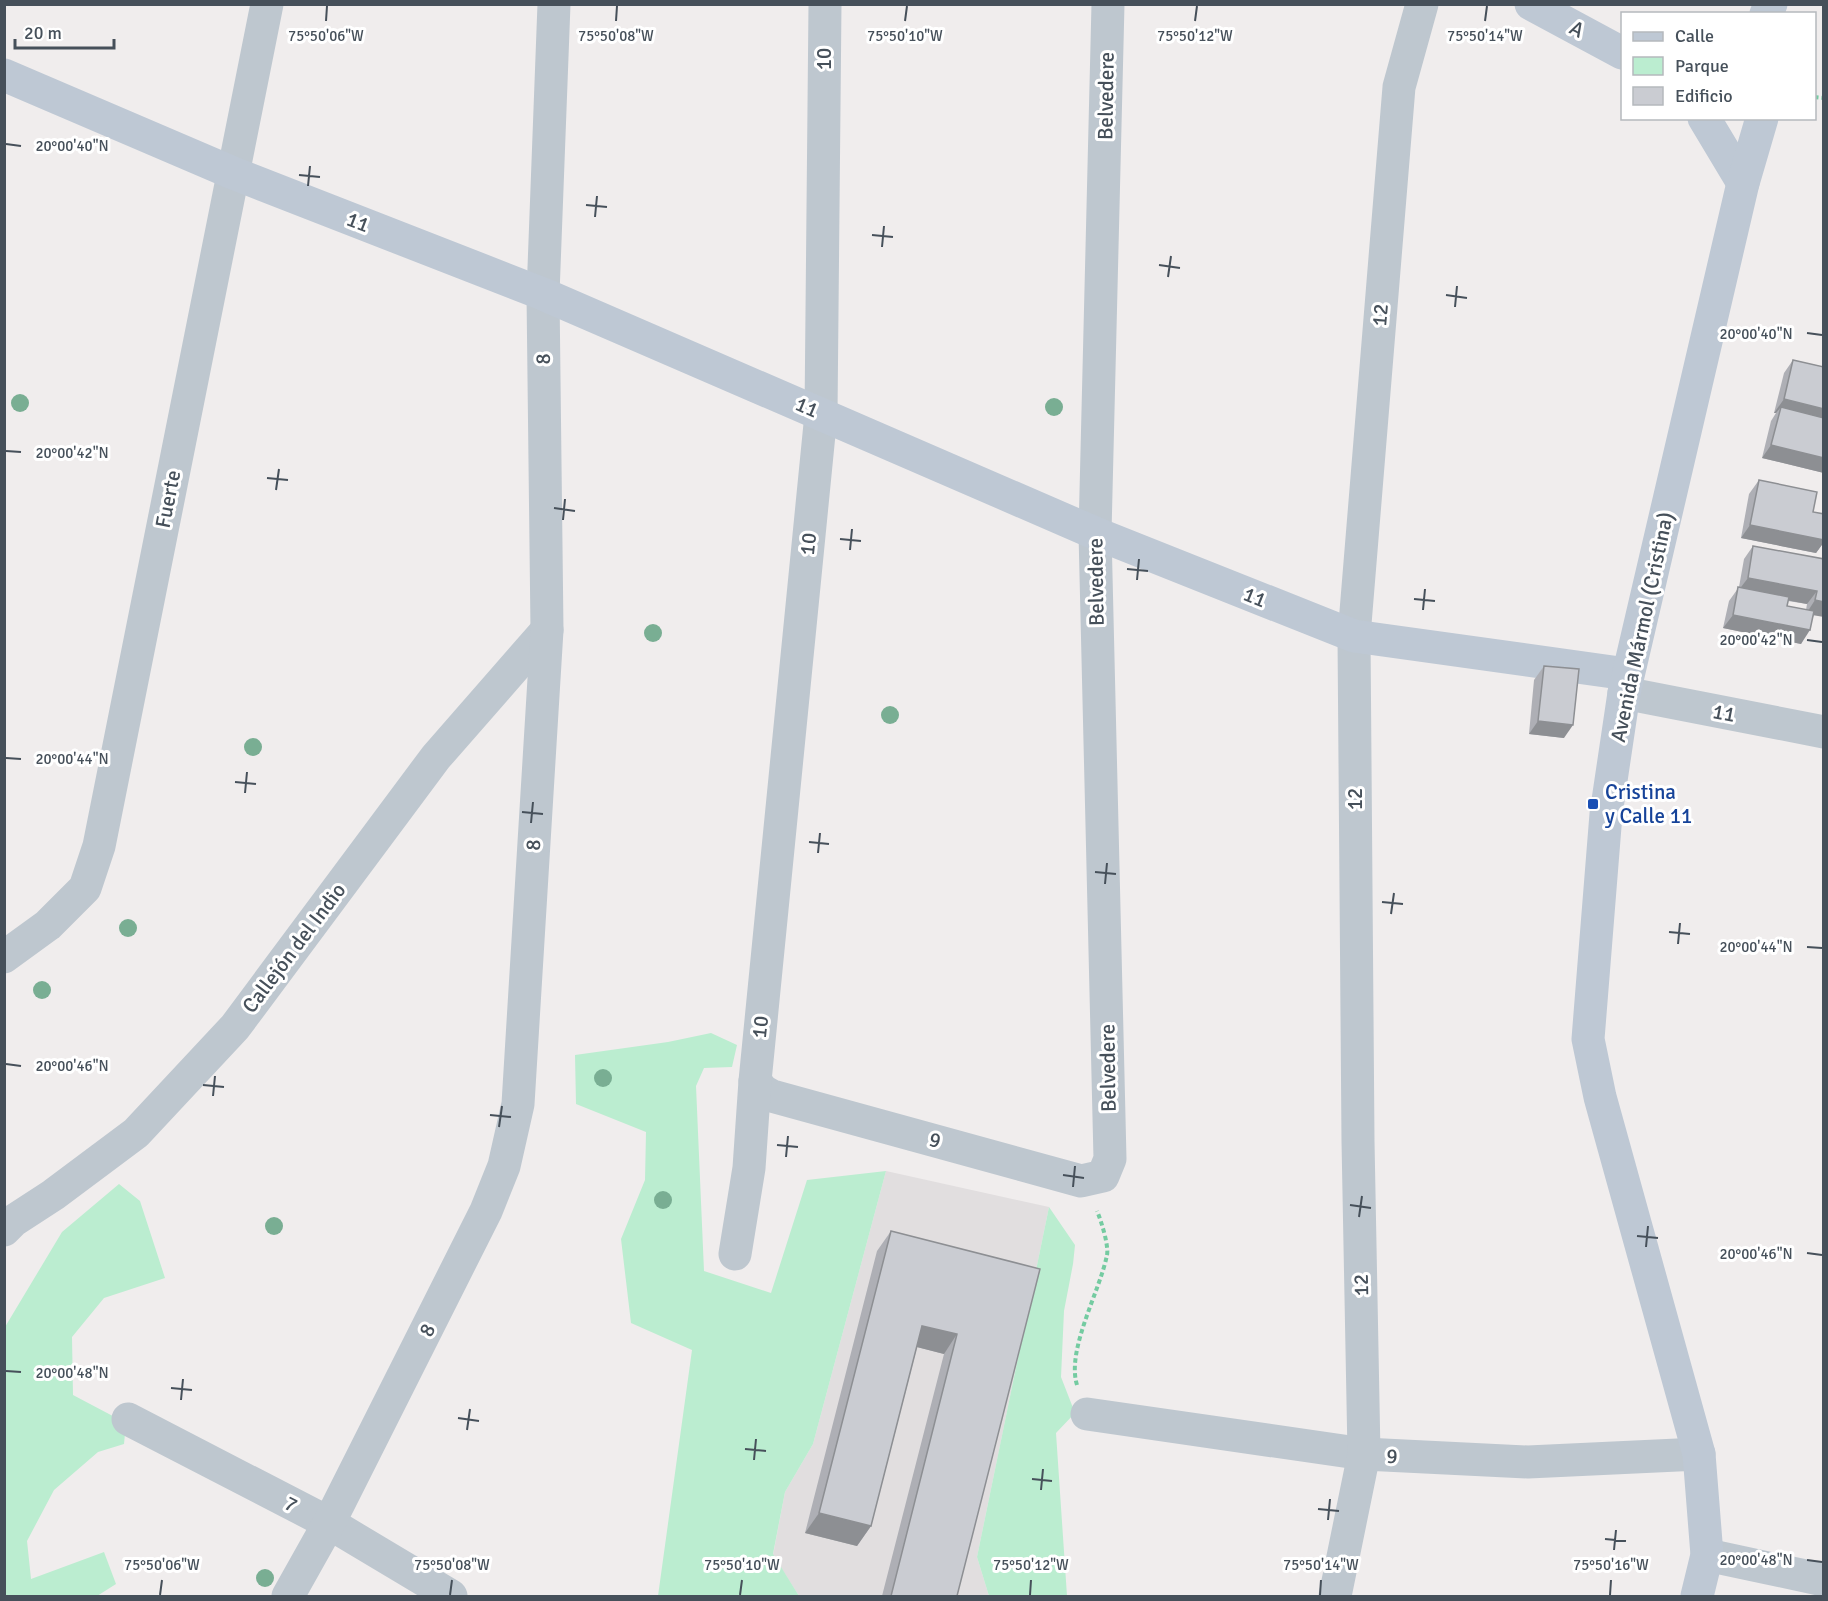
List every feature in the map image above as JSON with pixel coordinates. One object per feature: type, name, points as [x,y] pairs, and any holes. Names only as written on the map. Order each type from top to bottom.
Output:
[{"type":"main road","name":"A","points":[[1531,4],[1621,52]]},
{"type":"main road","name":"11","points":[[4,75],[233,173],[543,294],[1095,533],[1354,636],[1626,684]]},
{"type":"main road","points":[[1705,120],[1743,183]]},
{"type":"main road","name":"Avenida Mármol (Cristina)","points":[[1697,1596],[1707,1555],[1699,1454],[1599,1096],[1588,1039],[1606,814],[1626,684],[1743,183],[1761,120]]},
{"type":"street","name":"Fuerte","points":[[10,947],[48,925],[85,888],[99,846],[267,4]]},
{"type":"street","name":"8","points":[[288,1596],[329,1523],[486,1211],[504,1166],[518,1104],[547,630],[543,294],[554,4]]},
{"type":"street","name":"10","points":[[735,1254],[749,1168],[755,1081],[821,414],[825,4]]},
{"type":"street","name":"Belvedere","points":[[1081,1181],[1103,1176],[1110,1159],[1095,533],[1108,4]]},
{"type":"street","name":"12","points":[[1335,1596],[1364,1454],[1358,1141],[1354,636],[1399,87],[1422,4]]},
{"type":"street","name":"Callejón del Indio","points":[[4,1230],[13,1221],[136,1133],[228,1035],[436,757],[547,630]]},
{"type":"street","name":"11","points":[[1626,684],[1824,732]]},
{"type":"street","name":"9","points":[[755,1081],[763,1091],[772,1096],[1081,1181]]},
{"type":"street","name":"9","points":[[1087,1414],[1364,1454],[1528,1462],[1699,1454]]},
{"type":"street","name":"7","points":[[128,1419],[329,1523],[451,1596]]},
{"type":"street","points":[[1707,1555],[1824,1580]]},
{"type":"path","points":[[1074,1375],[1082,1330],[1108,1253],[1098,1213],[1081,1181]]},
{"type":"shaded area","points":[[886,1171],[1049,1207],[977,1557],[989,1596],[799,1596],[773,1555],[785,1492],[813,1444]]},
{"type":"green space","points":[[711,1033],[737,1045],[732,1067],[704,1068],[696,1086],[704,1271],[771,1293],[807,1180],[886,1171],[813,1444],[785,1492],[773,1554],[799,1596],[658,1596],[692,1350],[631,1323],[621,1239],[645,1180],[646,1132],[576,1104],[575,1055],[668,1042]]},
{"type":"green space","points":[[119,1184],[140,1201],[165,1278],[104,1298],[72,1337],[73,1395],[126,1423],[124,1444],[98,1452],[54,1490],[27,1541],[31,1579],[104,1552],[116,1584],[97,1596],[5,1596],[5,1327],[62,1232]]},
{"type":"green space","points":[[1049,1207],[1075,1245],[1064,1311],[1061,1377],[1075,1413],[1056,1433],[1067,1596],[989,1596],[977,1557]]},
{"type":"building","points":[[1793,360],[1824,367],[1824,409],[1784,399]]},
{"type":"building","points":[[1781,407],[1824,418],[1824,458],[1771,445]]},
{"type":"building","points":[[1759,480],[1817,492],[1813,512],[1824,514],[1824,540],[1750,525]]},
{"type":"building","points":[[1753,546],[1824,559],[1824,602],[1815,600],[1817,591],[1748,578]]},
{"type":"building","points":[[1738,587],[1789,597],[1787,606],[1814,611],[1810,630],[1733,615]]},
{"type":"building","points":[[1544,666],[1579,669],[1573,725],[1538,721]]},
{"type":"building","points":[[891,1231],[1040,1269],[957,1596],[891,1596],[957,1334],[922,1326],[871,1526],[819,1513]]},
{"type":"place","name":"Cristina y Calle 11","points":[[1593,804]]}]
